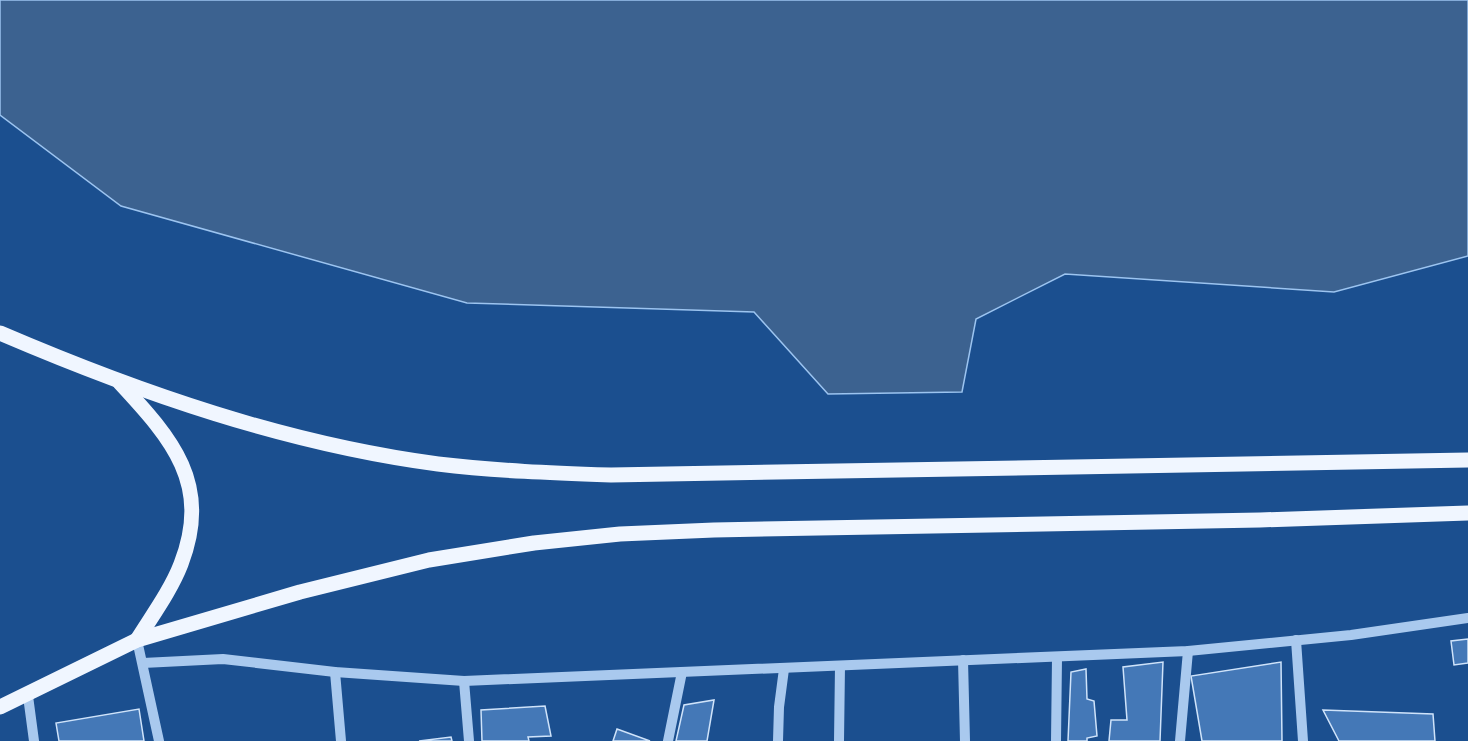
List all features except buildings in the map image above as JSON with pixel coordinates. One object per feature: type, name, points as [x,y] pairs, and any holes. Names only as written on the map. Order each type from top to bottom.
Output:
[{"type":"main road","points":[[0,333],[117,380],[280,433],[438,464],[528,473],[611,475],[1468,460]]},
{"type":"main road","points":[[117,380],[151,417],[178,455],[192,492],[193,528],[181,566],[137,640]]},
{"type":"main road","points":[[0,708],[137,640],[300,592],[429,560],[534,543],[620,534],[714,530],[1075,524],[1468,513]]},
{"type":"street","points":[[143,663],[223,659],[335,672],[464,681],[1188,651],[1468,618]]},
{"type":"street","points":[[137,640],[159,741]]},
{"type":"street","points":[[1296,640],[1303,741]]},
{"type":"street","points":[[1180,741],[1188,651]]},
{"type":"street","points":[[1056,741],[1057,658]]},
{"type":"street","points":[[963,660],[965,741]]},
{"type":"street","points":[[839,741],[840,666]]},
{"type":"street","points":[[778,741],[779,707],[784,669]]},
{"type":"street","points":[[335,672],[341,741]]},
{"type":"street","points":[[668,741],[682,672]]},
{"type":"street","points":[[464,681],[469,741]]},
{"type":"street","points":[[28,696],[34,741]]},
{"type":"water","points":[[0,0],[1468,0],[1468,256],[1334,292],[1065,274],[976,319],[962,392],[828,394],[754,312],[467,303],[121,206],[0,115]]}]
